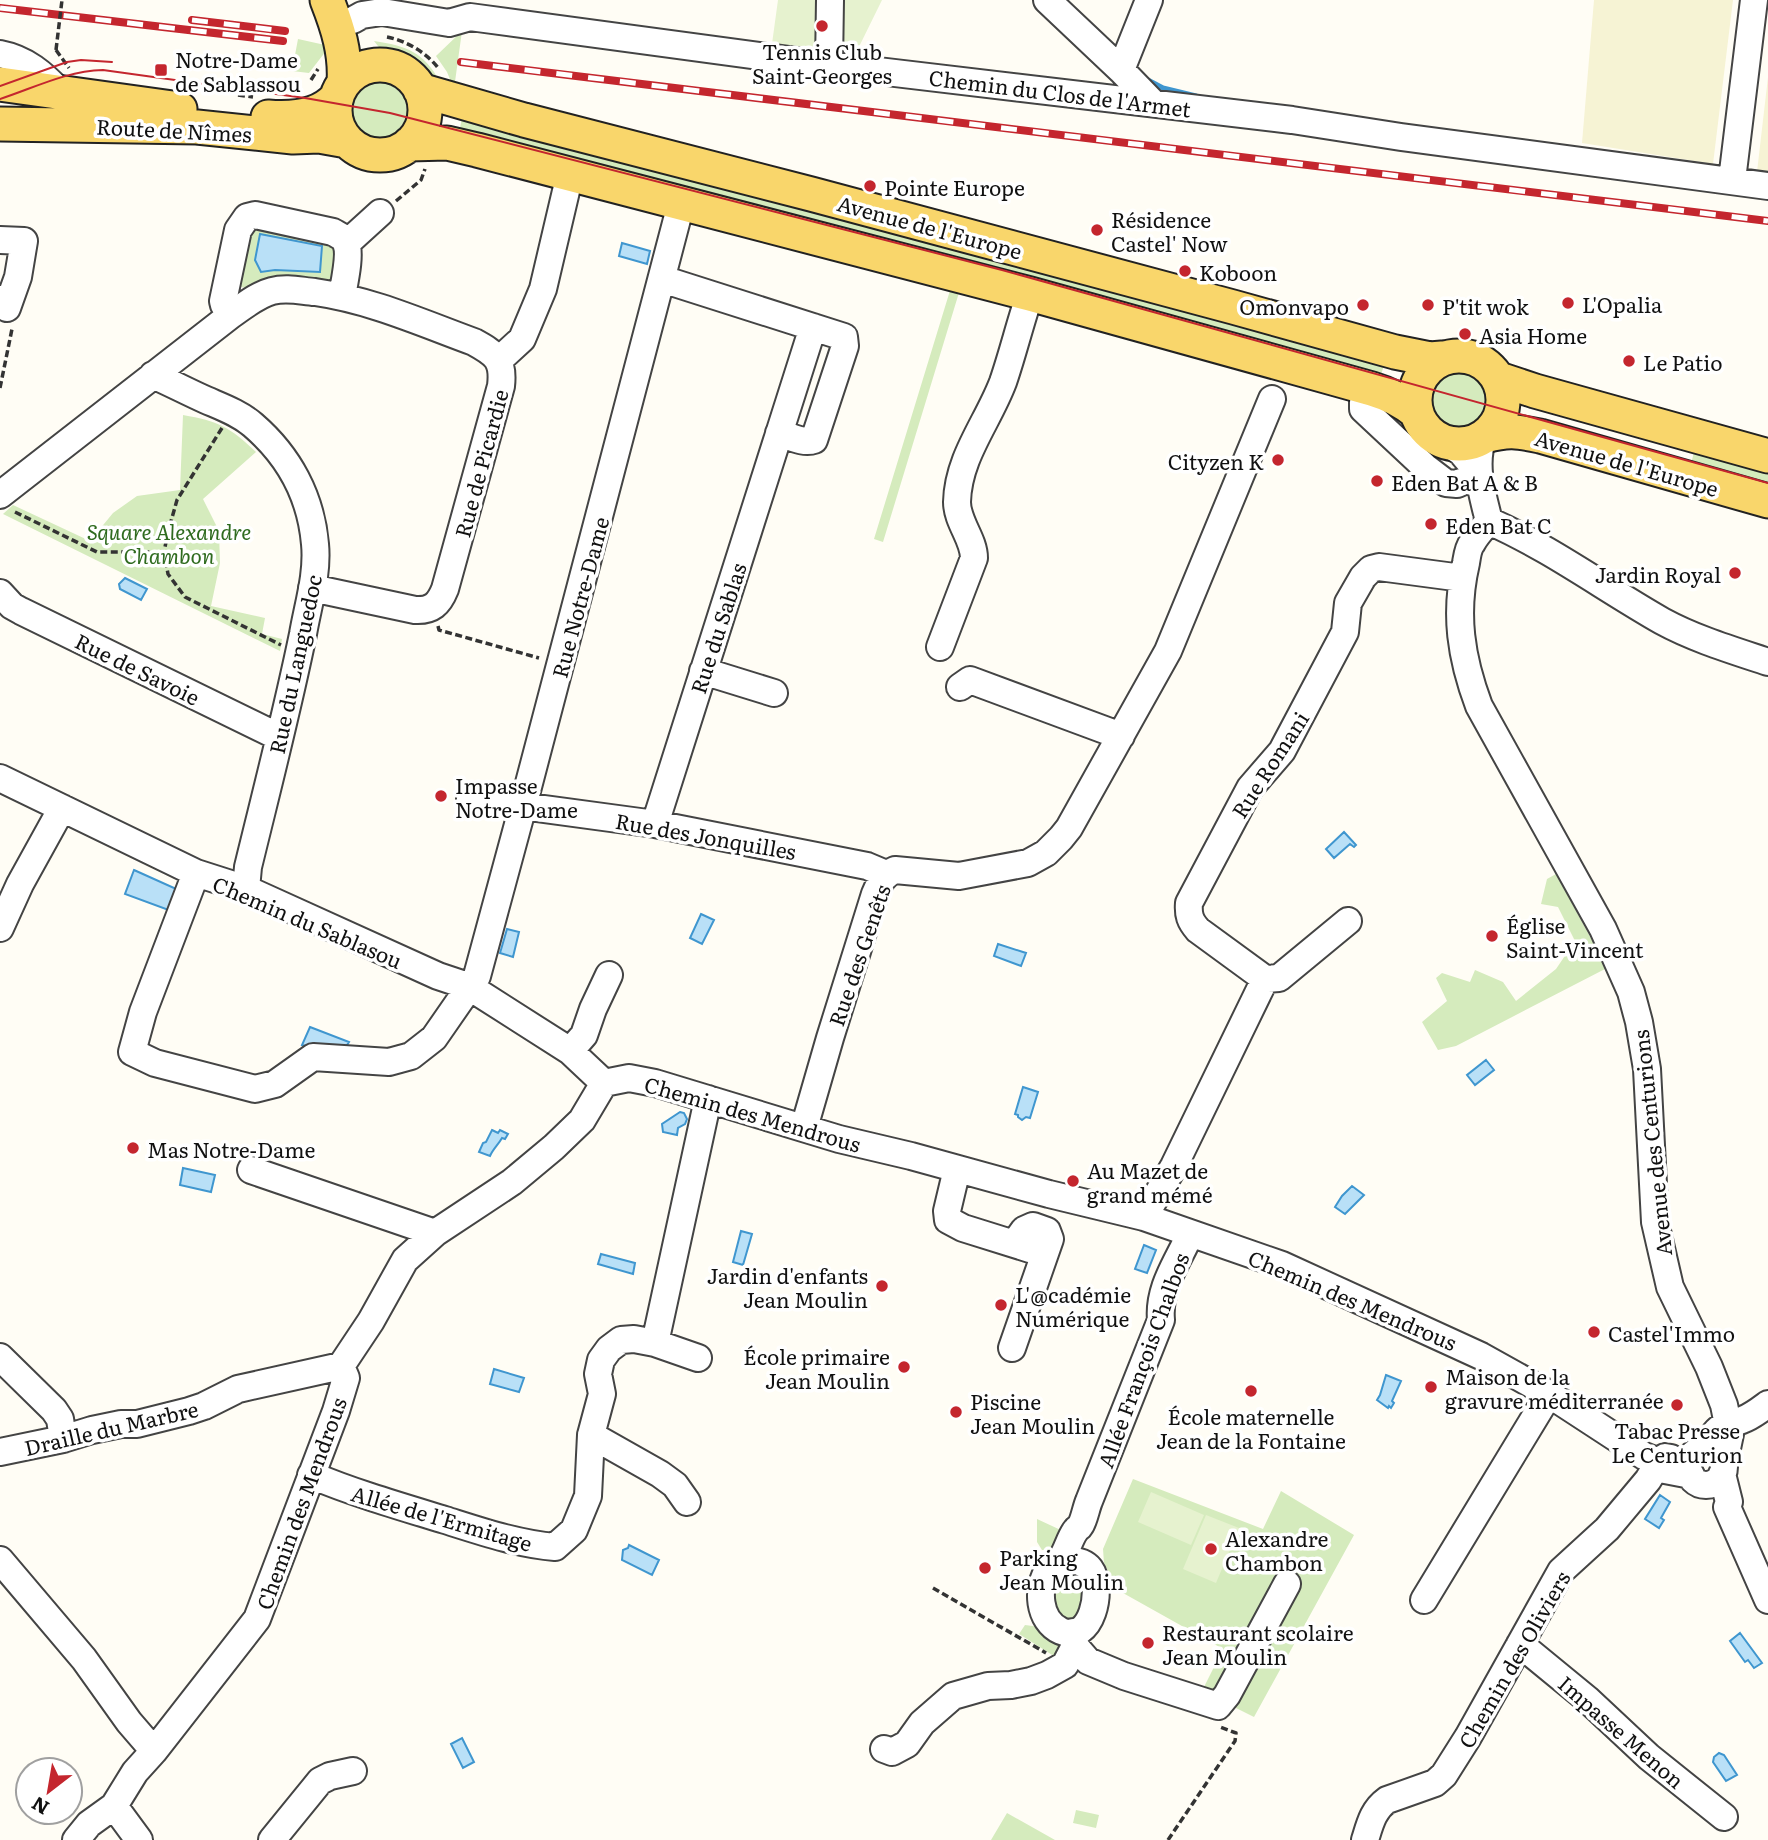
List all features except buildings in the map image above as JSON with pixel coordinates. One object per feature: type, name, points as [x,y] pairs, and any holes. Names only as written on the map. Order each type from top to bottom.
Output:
[{"type":"main road","points":[[333,5],[389,52],[392,67],[413,80],[432,83],[424,100],[424,121],[418,134],[422,150]]},
{"type":"main road","points":[[333,5],[345,67],[336,119],[349,150]]},
{"type":"main road","name":"Route de Nîmes","points":[[0,84],[170,108],[293,118],[314,113],[332,103],[360,70],[389,52]]},
{"type":"main road","name":"Avenue de l'Europe","points":[[432,83],[524,120],[1395,352],[1430,359],[1442,358]]},
{"type":"main road","name":"Route de Nîmes","points":[[0,124],[197,127],[293,137],[319,136],[349,150],[358,149],[370,154],[422,150]]},
{"type":"main road","name":"Avenue de l'Europe","points":[[422,150],[570,174],[1030,294],[1372,389],[1391,395],[1416,412]]},
{"type":"main road","points":[[1468,356],[1491,368],[1499,379],[1503,410],[1493,429],[1484,437],[1466,444],[1447,443],[1433,436],[1423,426],[1416,412],[1414,398],[1420,377],[1429,366],[1442,358],[1468,356]]},
{"type":"main road","name":"Avenue de l'Europe","points":[[1499,379],[1768,456]]},
{"type":"main road","name":"Avenue de l'Europe","points":[[1484,437],[1502,431],[1539,436],[1768,501]]},
{"type":"street","points":[[829,65],[830,0]]},
{"type":"street","points":[[1047,0],[1152,102]]},
{"type":"street","points":[[1122,70],[1149,0]]},
{"type":"street","points":[[1732,180],[1754,0]]},
{"type":"street","name":"Chemin du Clos de l'Armet","points":[[333,5],[362,15],[382,12],[449,23],[470,17],[829,65],[1152,102],[1768,186]]},
{"type":"street","points":[[0,54],[15,56],[37,69],[61,93]]},
{"type":"street","points":[[499,360],[522,339],[543,289],[570,174]]},
{"type":"street","name":"Rue Notre-Dame","points":[[196,873],[143,1012],[132,1052],[155,1063],[256,1089],[275,1084],[313,1057],[389,1062],[411,1056],[434,1038],[477,975],[681,204]]},
{"type":"street","points":[[347,243],[380,213]]},
{"type":"street","points":[[231,315],[223,300],[238,230],[247,217],[255,215],[342,236],[348,251],[342,296]]},
{"type":"street","points":[[0,240],[24,241],[19,277],[4,303]]},
{"type":"street","points":[[662,279],[844,337],[845,346],[814,440],[804,441],[779,433]]},
{"type":"street","name":"Rue de Picardie","points":[[153,375],[256,298],[271,291],[286,289],[366,302],[474,342],[491,351],[499,360],[501,386],[445,589],[440,601],[433,607]]},
{"type":"street","points":[[940,647],[974,558],[974,550],[958,510],[960,478],[1002,383],[1030,294]]},
{"type":"street","name":"Rue du Sablas","points":[[655,824],[813,327]]},
{"type":"street","points":[[7,503],[153,375]]},
{"type":"street","name":"Rue du Languedoc","points":[[153,375],[230,410],[252,425],[287,461],[308,506],[316,564],[299,654],[248,867],[246,889]]},
{"type":"street","points":[[1372,389],[1363,402],[1363,409],[1425,467],[1446,483],[1457,484],[1478,474]]},
{"type":"street","name":"Rue des Genêts","points":[[804,1128],[875,894],[886,874],[895,870],[959,876],[1028,863],[1046,853],[1061,838],[1168,651],[1272,399]]},
{"type":"street","points":[[1484,437],[1479,449],[1478,474],[1489,521],[1562,559],[1663,621],[1705,641],[1768,662]]},
{"type":"street","points":[[1447,443],[1461,452],[1478,474]]},
{"type":"street","name":"Avenue des Centurions","points":[[1489,521],[1470,544],[1462,578],[1459,626],[1469,680],[1479,706],[1603,929],[1631,992],[1640,1022],[1647,1069],[1655,1222],[1666,1276],[1709,1367],[1729,1423]]},
{"type":"street","name":"Rue Romani","points":[[1265,979],[1198,930],[1190,921],[1189,903],[1250,788],[1278,758],[1318,684],[1345,632],[1348,603],[1363,577],[1371,569],[1378,567],[1462,578]]},
{"type":"street","points":[[312,588],[415,610],[424,611],[433,607]]},
{"type":"street","name":"Rue de Savoie","points":[[0,593],[21,611],[279,737]]},
{"type":"street","points":[[703,671],[774,693]]},
{"type":"street","points":[[960,687],[970,680],[1121,736]]},
{"type":"street","name":"Chemin du Sablasou","points":[[0,778],[196,873],[246,889],[438,976],[468,986],[570,1051],[604,1083]]},
{"type":"street","points":[[470,799],[523,806]]},
{"type":"street","name":"Rue des Jonquilles","points":[[523,806],[655,824],[867,866],[886,874]]},
{"type":"street","points":[[0,928],[20,884],[62,808]]},
{"type":"street","points":[[1144,1217],[1174,1166],[1265,979],[1279,978],[1348,921]]},
{"type":"street","points":[[570,1051],[584,1035],[609,975]]},
{"type":"street","name":"Chemin des Mendrous","points":[[76,1840],[89,1824],[114,1806],[135,1772],[257,1619],[336,1410],[346,1378],[341,1366],[371,1321],[405,1260],[435,1233],[512,1182],[554,1147],[582,1120],[604,1083],[629,1078],[655,1083],[804,1128],[1144,1217],[1282,1265],[1481,1356],[1549,1394],[1644,1456],[1659,1462],[1665,1470],[1705,1467]]},
{"type":"street","points":[[698,1358],[655,1343],[708,1099]]},
{"type":"street","points":[[957,1169],[947,1211],[948,1220],[963,1228],[1045,1254],[1012,1348]]},
{"type":"street","points":[[251,1171],[435,1233]]},
{"type":"street","name":"Allée François Chalbos","points":[[1190,1234],[1163,1290],[1161,1320],[1081,1526],[1049,1561],[1041,1595],[1044,1612],[1051,1624],[1062,1632],[1071,1648],[1087,1661],[1124,1676],[1218,1706],[1227,1695],[1287,1584]]},
{"type":"street","name":"Allée de l'Ermitage","points":[[310,1475],[349,1491],[463,1525],[537,1546],[555,1547],[574,1530],[587,1496],[591,1435],[602,1394],[598,1374],[601,1360],[609,1349],[621,1340],[634,1339],[655,1343]]},
{"type":"street","points":[[0,1357],[54,1410],[60,1419],[63,1439]]},
{"type":"street","name":"Draille du Marbre","points":[[0,1452],[92,1430],[189,1412],[237,1389],[341,1366]]},
{"type":"street","points":[[1424,1600],[1549,1394]]},
{"type":"street","points":[[1768,1404],[1743,1420],[1717,1429],[1711,1440],[1705,1467],[1711,1492],[1718,1504],[1727,1507],[1768,1600]]},
{"type":"street","points":[[591,1435],[631,1456],[675,1485],[687,1502]]},
{"type":"street","name":"Chemin des Oliviers","points":[[1364,1840],[1375,1811],[1381,1804],[1434,1783],[1444,1775],[1561,1571],[1606,1530],[1648,1480],[1659,1462]]},
{"type":"street","points":[[884,1749],[892,1752],[907,1744],[922,1723],[953,1696],[988,1686],[1031,1681],[1071,1648],[1077,1632],[1088,1625],[1095,1599],[1086,1532],[1081,1526]]},
{"type":"street","points":[[0,1560],[84,1660],[129,1722],[154,1751]]},
{"type":"street","points":[[1049,1561],[1073,1560],[1090,1569]]},
{"type":"street","name":"Impasse Menon","points":[[1520,1644],[1587,1699],[1649,1757],[1724,1817]]},
{"type":"street","points":[[272,1840],[320,1782],[330,1776],[353,1771]]},
{"type":"street","points":[[114,1806],[139,1840]]},
{"type":"path","points":[[56,50],[62,0]]},
{"type":"path","points":[[389,52],[428,57],[432,83]]},
{"type":"path","points":[[349,150],[370,166],[393,166],[422,150]]},
{"type":"path","points":[[380,213],[421,180],[422,150]]},
{"type":"path","points":[[0,388],[13,321],[4,303]]},
{"type":"path","points":[[230,410],[220,432],[177,500],[164,552],[168,574],[185,597],[299,654]]},
{"type":"path","points":[[7,503],[97,552],[164,552]]},
{"type":"path","points":[[433,607],[439,630],[561,664]]},
{"type":"path","points":[[933,1588],[1071,1648]]},
{"type":"path","points":[[1168,1840],[1235,1741],[1236,1733]]},
{"type":"shaded area","points":[[1594,0],[1733,0],[1713,164],[1582,143]]},
{"type":"shaded area","points":[[1768,77],[1768,173],[1757,172]]},
{"type":"green space","name":"Tennis Club Saint-Georges","points":[[778,0],[882,0],[852,61],[771,51]]},
{"type":"green space","points":[[462,31],[454,89],[436,56]]},
{"type":"green space","points":[[298,39],[325,45],[326,51],[309,73],[292,71]]},
{"type":"green space","points":[[374,41],[396,45],[413,52],[428,64],[440,82],[428,85]]},
{"type":"green space","points":[[372,82],[384,82],[399,90],[407,105],[407,117],[399,132],[384,140],[372,140],[357,132],[349,117],[349,105],[357,90]]},
{"type":"green space","points":[[462,118],[1385,362],[1380,378],[459,133]]},
{"type":"green space","points":[[258,223],[338,246],[332,282],[275,277],[250,289],[241,287],[238,282],[246,234]]},
{"type":"green space","points":[[952,284],[961,286],[883,542],[874,539]]},
{"type":"green space","points":[[1456,370],[1467,372],[1480,383],[1485,399],[1483,410],[1472,423],[1456,428],[1445,426],[1432,415],[1427,399],[1429,388],[1440,375]]},
{"type":"green space","name":"Square Alexandre Chambon","points":[[183,415],[223,426],[256,452],[203,499],[219,531],[220,563],[211,606],[265,618],[262,634],[282,639],[280,651],[3,514],[13,505],[90,541],[113,513],[137,496],[180,490]]},
{"type":"green space","points":[[1697,441],[1768,462],[1768,493],[1689,471]]},
{"type":"green space","points":[[1556,874],[1605,969],[1456,1046],[1438,1050],[1422,1022],[1447,1001],[1436,978],[1442,973],[1470,982],[1475,970],[1503,982],[1516,1001],[1556,969],[1575,941],[1558,907],[1541,904],[1547,879]]},
{"type":"green space","points":[[1133,1479],[1263,1529],[1281,1491],[1354,1535],[1254,1717],[1202,1691],[1223,1649],[1123,1593],[1111,1577],[1104,1563],[1103,1549]]},
{"type":"green space","name":"Alexandre Chambon","points":[[1151,1492],[1204,1515],[1191,1545],[1138,1522]]},
{"type":"green space","name":"Alexandre Chambon","points":[[1206,1515],[1239,1528],[1216,1583],[1183,1569]]},
{"type":"green space","points":[[1037,1519],[1065,1532],[1051,1550],[1042,1550],[1037,1542]]},
{"type":"green space","points":[[1076,1570],[1084,1581],[1081,1618],[1060,1626],[1046,1587],[1052,1576]]},
{"type":"green space","points":[[1025,1625],[1040,1627],[1063,1645],[1057,1658],[1019,1634]]},
{"type":"green space","points":[[1076,1810],[1099,1815],[1096,1828],[1073,1823]]},
{"type":"green space","points":[[1007,1813],[1055,1840],[991,1840]]},
{"type":"water","points":[[260,234],[322,246],[320,272],[261,272],[255,260]]},
{"type":"water","points":[[622,243],[650,251],[647,264],[619,256]]},
{"type":"water","points":[[125,578],[147,589],[141,600],[120,589],[119,584]]},
{"type":"water","points":[[1344,832],[1356,845],[1354,847],[1350,844],[1334,858],[1326,849]]},
{"type":"water","points":[[134,870],[183,892],[174,912],[125,894]]},
{"type":"water","points":[[701,914],[714,920],[702,944],[690,938]]},
{"type":"water","points":[[507,929],[519,932],[513,957],[500,953]]},
{"type":"water","points":[[998,944],[1026,953],[1021,966],[994,956]]},
{"type":"water","points":[[310,1027],[349,1042],[344,1050],[316,1049],[302,1045]]},
{"type":"water","points":[[1486,1060],[1494,1070],[1475,1085],[1467,1075]]},
{"type":"water","points":[[1023,1087],[1038,1092],[1030,1118],[1022,1120],[1015,1114]]},
{"type":"water","points":[[680,1112],[684,1113],[687,1119],[685,1124],[678,1128],[677,1135],[663,1132],[662,1124]]},
{"type":"water","points":[[492,1130],[508,1134],[505,1139],[502,1138],[490,1156],[479,1152]]},
{"type":"water","points":[[183,1168],[215,1175],[211,1192],[180,1185]]},
{"type":"water","points":[[1352,1186],[1364,1195],[1345,1214],[1335,1207]]},
{"type":"water","points":[[741,1231],[752,1234],[743,1265],[733,1262]]},
{"type":"water","points":[[1144,1245],[1156,1250],[1147,1273],[1135,1269]]},
{"type":"water","points":[[601,1254],[635,1263],[633,1274],[598,1264]]},
{"type":"water","points":[[494,1369],[524,1378],[519,1392],[490,1384]]},
{"type":"water","points":[[1386,1375],[1401,1381],[1391,1408],[1377,1400]]},
{"type":"water","points":[[1660,1495],[1670,1502],[1659,1528],[1645,1519]]},
{"type":"water","points":[[629,1545],[659,1560],[652,1575],[622,1560],[623,1550]]},
{"type":"water","points":[[1740,1633],[1762,1663],[1754,1668],[1748,1660],[1745,1662],[1730,1641]]},
{"type":"water","points":[[462,1738],[474,1762],[463,1768],[451,1744]]},
{"type":"water","points":[[1719,1753],[1724,1755],[1737,1775],[1726,1781],[1713,1762]]},
{"type":"waterway","points":[[1146,79],[1163,88],[1196,96]]},
{"type":"tram line","points":[[0,86],[67,62],[112,62]]},
{"type":"tram line","points":[[0,99],[63,77],[103,70],[305,98],[390,113],[1002,270],[1768,483]]},
{"type":"railway","points":[[0,8],[283,41]]},
{"type":"railway","points":[[192,20],[285,31]]},
{"type":"railway","points":[[461,62],[1768,221]]},
{"type":"place","name":"Tennis Club Saint-Georges","points":[[822,26]]},
{"type":"place","name":"Notre-Dame de Sablassou","points":[[161,70]]},
{"type":"place","name":"Pointe Europe","points":[[870,186]]},
{"type":"place","name":"Résidence Castel' Now","points":[[1097,230]]},
{"type":"place","name":"Koboon","points":[[1185,271]]},
{"type":"place","name":"L'Opalia","points":[[1568,303]]},
{"type":"place","name":"Omonvapo","points":[[1363,305]]},
{"type":"place","name":"P'tit wok","points":[[1428,305]]},
{"type":"place","name":"Asia Home","points":[[1465,334]]},
{"type":"place","name":"Le Patio","points":[[1629,361]]},
{"type":"place","name":"Cityzen K","points":[[1278,460]]},
{"type":"place","name":"Eden Bat A & B","points":[[1377,481]]},
{"type":"place","name":"Eden Bat C","points":[[1431,524]]},
{"type":"place","name":"Jardin Royal","points":[[1735,573]]},
{"type":"place","name":"Impasse Notre-Dame","points":[[441,796]]},
{"type":"place","name":"Église Saint-Vincent","points":[[1492,936]]},
{"type":"place","name":"Mas Notre-Dame","points":[[133,1148]]},
{"type":"place","name":"Au Mazet de grand mémé","points":[[1073,1181]]},
{"type":"place","name":"Jardin d'enfants Jean Moulin","points":[[882,1286]]},
{"type":"place","name":"L'@cadémie Numérique","points":[[1001,1305]]},
{"type":"place","name":"Castel'Immo","points":[[1594,1332]]},
{"type":"place","name":"École primaire Jean Moulin","points":[[904,1367]]},
{"type":"place","name":"Maison de la gravure méditerranée","points":[[1431,1387]]},
{"type":"place","name":"École maternelle Jean de la Fontaine","points":[[1251,1391]]},
{"type":"place","name":"Tabac Presse Le Centurion","points":[[1677,1405]]},
{"type":"place","name":"Piscine Jean Moulin","points":[[956,1412]]},
{"type":"place","name":"Alexandre Chambon","points":[[1211,1549]]},
{"type":"place","name":"Parking Jean Moulin","points":[[985,1568]]},
{"type":"place","name":"Restaurant scolaire Jean Moulin","points":[[1148,1643]]}]
